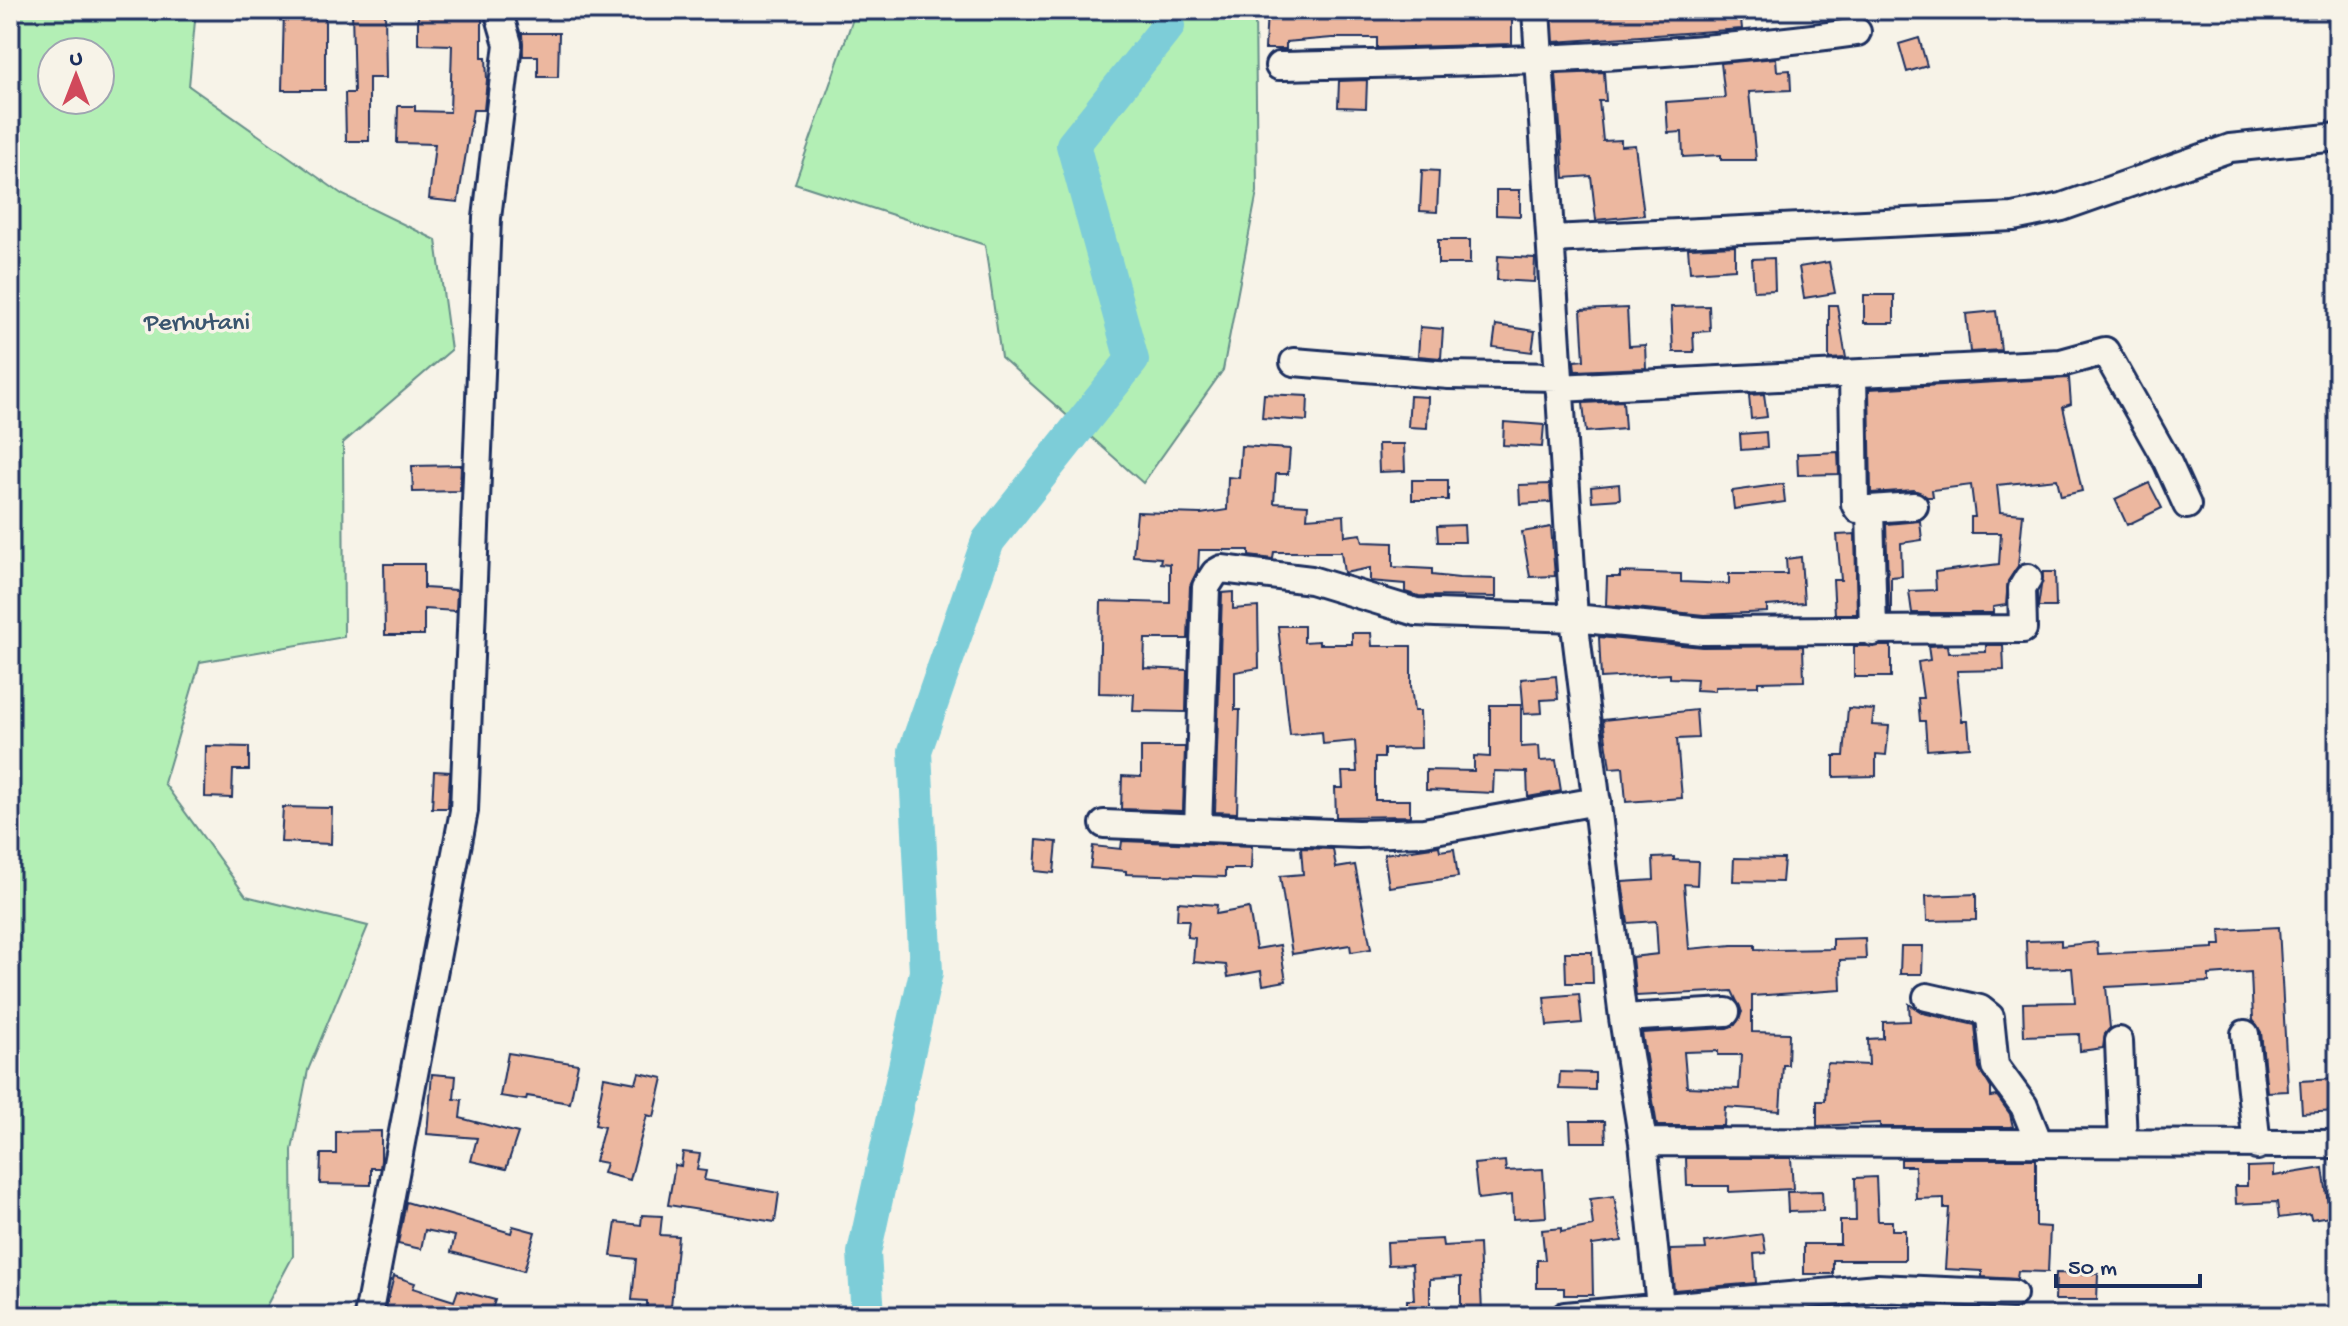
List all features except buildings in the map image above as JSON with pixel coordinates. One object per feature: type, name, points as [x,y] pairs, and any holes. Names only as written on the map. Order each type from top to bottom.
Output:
[{"type":"street","points":[[368,1316],[464,811],[487,218],[508,44],[498,10]]},
{"type":"street","points":[[1536,10],[1574,618],[1623,1018],[1643,1142],[1660,1311]]},
{"type":"street","points":[[1279,66],[1541,61],[1749,46],[1857,32]]},
{"type":"street","points":[[1551,239],[2013,217],[2062,207],[2230,148],[2338,137]]},
{"type":"street","points":[[1294,362],[1559,382],[1853,374],[2061,363],[2105,351],[2167,461],[2187,505]]},
{"type":"street","points":[[1853,374],[1855,504],[1858,509],[1914,506]]},
{"type":"street","points":[[1870,509],[1873,632]]},
{"type":"street","points":[[1198,828],[1206,587],[1215,573],[1222,569],[1311,580],[1416,612],[1574,618],[1672,630],[1873,632],[2023,629],[2022,588],[2028,578]]},
{"type":"street","points":[[1104,824],[1358,834],[1424,832],[1597,801]]},
{"type":"street","points":[[1927,997],[1980,1009],[1990,1017],[1995,1066],[2024,1106],[2038,1141]]},
{"type":"street","points":[[1623,1018],[1726,1012]]},
{"type":"street","points":[[2245,1034],[2257,1146]]},
{"type":"street","points":[[2119,1041],[2123,1143]]},
{"type":"street","points":[[1643,1142],[2338,1144]]},
{"type":"street","points":[[1565,1316],[1660,1311],[1877,1288],[2013,1294]]},
{"type":"green space","name":"Perhutani","points":[[10,10],[196,10],[189,86],[343,195],[436,240],[451,350],[343,443],[344,637],[200,662],[164,783],[246,896],[368,926],[308,1070],[292,1150],[293,1256],[261,1316],[10,1316]]},
{"type":"green space","points":[[856,10],[1255,10],[1257,192],[1223,370],[1143,483],[1001,357],[985,245],[795,183]]},
{"type":"waterway","points":[[868,1316],[864,1253],[926,972],[915,751],[988,541],[1132,360],[1073,145],[1168,26],[1164,10]]}]
